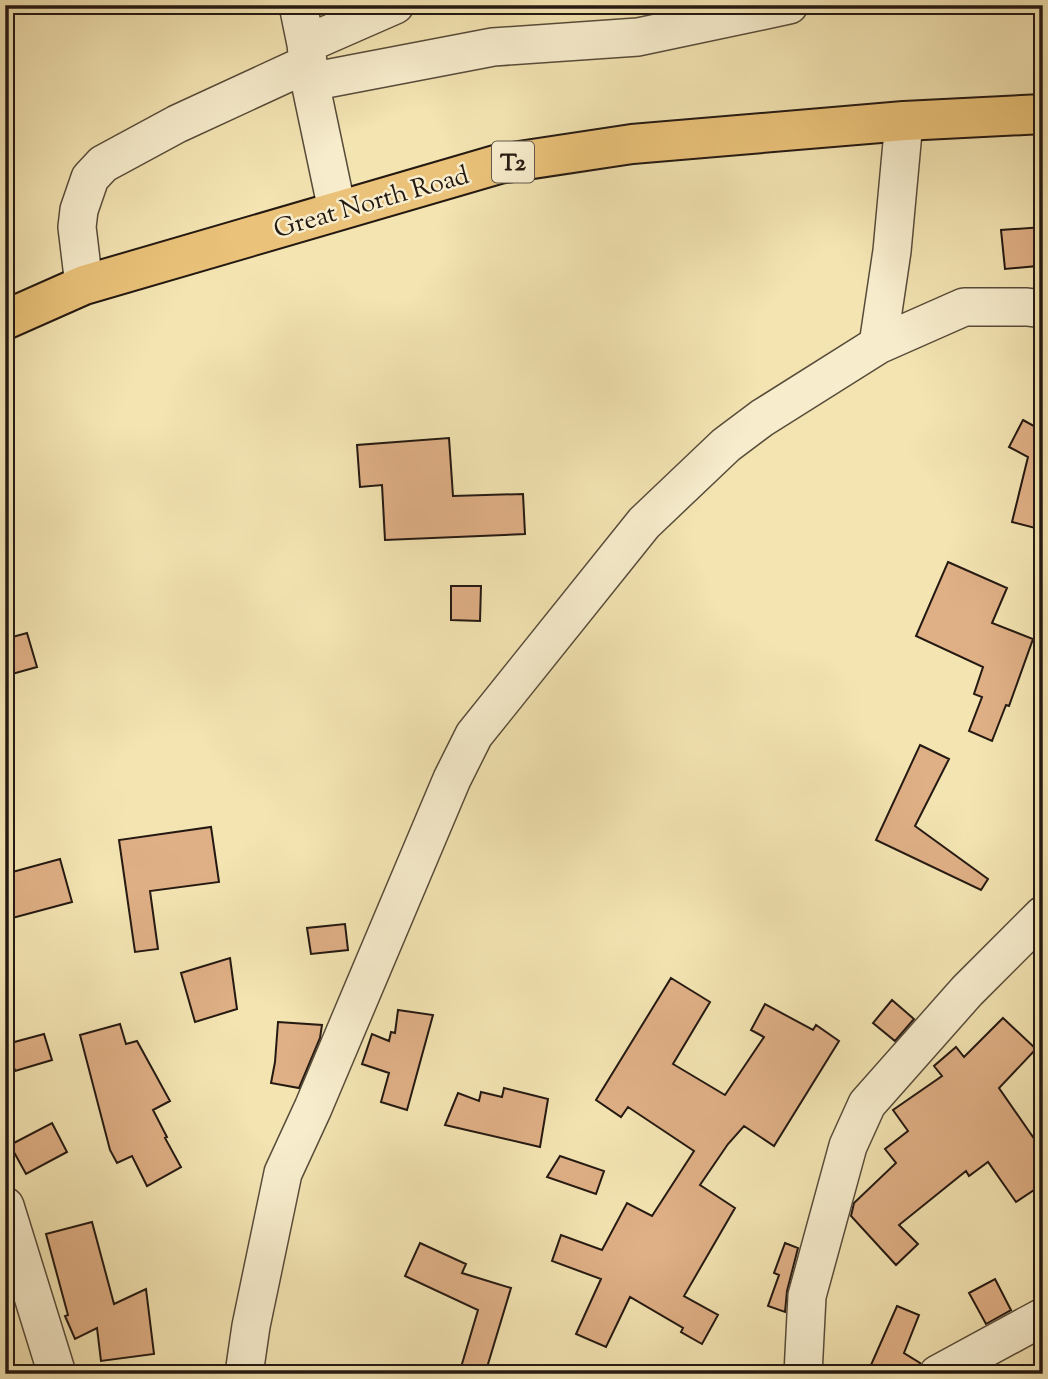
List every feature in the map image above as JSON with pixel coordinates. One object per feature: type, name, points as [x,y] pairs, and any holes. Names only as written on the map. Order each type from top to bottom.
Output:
[{"type":"highway","name":"Great North Road","points":[[5,320],[84,285],[499,164],[632,144],[904,121],[1043,114]]},
{"type":"street","points":[[298,5],[337,210]]},
{"type":"street","points":[[84,285],[77,227],[90,178],[103,164],[177,124],[308,63],[396,5]]},
{"type":"street","points":[[308,63],[604,40],[661,33],[789,5]]},
{"type":"street","points":[[878,345],[892,251],[904,121]]},
{"type":"street","points":[[244,1374],[251,1326],[283,1173],[452,779],[474,736],[644,523],[726,444],[762,418],[878,345],[964,307],[1043,309]]},
{"type":"street","points":[[803,1374],[807,1296],[848,1146],[867,1104],[967,992],[1043,915]]},
{"type":"street","points":[[5,1206],[57,1374]]},
{"type":"street","points":[[938,1374],[1043,1317]]},
{"type":"building","points":[[1043,227],[1043,256],[1036,257],[1037,266],[1005,269],[1001,230]]},
{"type":"building","points":[[1023,420],[1043,431],[1043,530],[1012,522],[1028,457],[1009,447]]},
{"type":"building","points":[[449,438],[453,496],[523,494],[525,534],[385,540],[382,485],[360,487],[357,445]]},
{"type":"building","points":[[948,562],[1007,588],[992,623],[1033,639],[1009,706],[1006,705],[992,741],[969,731],[982,697],[974,694],[983,667],[916,636]]},
{"type":"building","points":[[451,586],[481,586],[480,621],[451,620]]},
{"type":"building","points":[[27,633],[37,667],[5,676],[5,639]]},
{"type":"building","points":[[920,745],[949,759],[915,826],[988,879],[981,890],[876,840]]},
{"type":"building","points":[[211,827],[219,882],[150,891],[158,949],[135,952],[119,840]]},
{"type":"building","points":[[60,859],[72,902],[5,920],[5,874]]},
{"type":"building","points":[[345,924],[348,950],[311,954],[307,928]]},
{"type":"building","points":[[230,958],[237,1009],[195,1022],[181,973]]},
{"type":"building","points":[[671,978],[710,1002],[673,1064],[725,1095],[764,1037],[751,1030],[765,1004],[813,1030],[816,1025],[839,1041],[774,1146],[744,1126],[700,1185],[735,1208],[684,1296],[718,1315],[702,1344],[681,1332],[683,1328],[630,1297],[606,1347],[576,1334],[601,1279],[552,1261],[561,1235],[602,1250],[627,1203],[652,1216],[694,1151],[628,1107],[621,1117],[596,1100]]},
{"type":"building","points":[[892,1000],[914,1019],[895,1041],[873,1023]]},
{"type":"building","points":[[398,1010],[433,1015],[407,1110],[381,1102],[389,1073],[362,1064],[372,1034],[389,1041],[391,1032],[395,1033]]},
{"type":"building","points":[[1003,1018],[1036,1049],[999,1088],[1033,1137],[1043,1130],[1043,1184],[1016,1202],[988,1162],[969,1176],[966,1171],[899,1225],[918,1244],[896,1265],[851,1216],[854,1203],[896,1163],[885,1149],[908,1131],[893,1110],[942,1076],[934,1066],[956,1047],[964,1057]]},
{"type":"building","points":[[278,1022],[322,1025],[320,1038],[299,1088],[271,1083]]},
{"type":"building","points":[[120,1024],[126,1044],[137,1041],[170,1101],[153,1110],[181,1167],[147,1186],[132,1156],[117,1163],[110,1150],[80,1035]]},
{"type":"building","points":[[44,1034],[52,1060],[15,1071],[7,1044]]},
{"type":"building","points":[[504,1088],[548,1099],[540,1147],[445,1125],[458,1093],[479,1101],[481,1092],[502,1097]]},
{"type":"building","points":[[52,1123],[67,1152],[26,1174],[10,1145]]},
{"type":"building","points":[[560,1156],[604,1171],[596,1194],[547,1177]]},
{"type":"building","points":[[92,1222],[114,1304],[146,1289],[154,1354],[101,1361],[97,1328],[75,1339],[65,1316],[68,1315],[46,1234]]},
{"type":"building","points":[[420,1243],[466,1264],[462,1273],[511,1288],[485,1374],[459,1374],[478,1310],[405,1276]]},
{"type":"building","points":[[785,1243],[798,1248],[787,1291],[785,1312],[768,1306],[779,1275],[774,1273]]},
{"type":"building","points":[[995,1279],[1011,1310],[986,1324],[969,1293]]},
{"type":"building","points":[[897,1306],[919,1315],[904,1353],[920,1363],[917,1374],[867,1374]]}]
